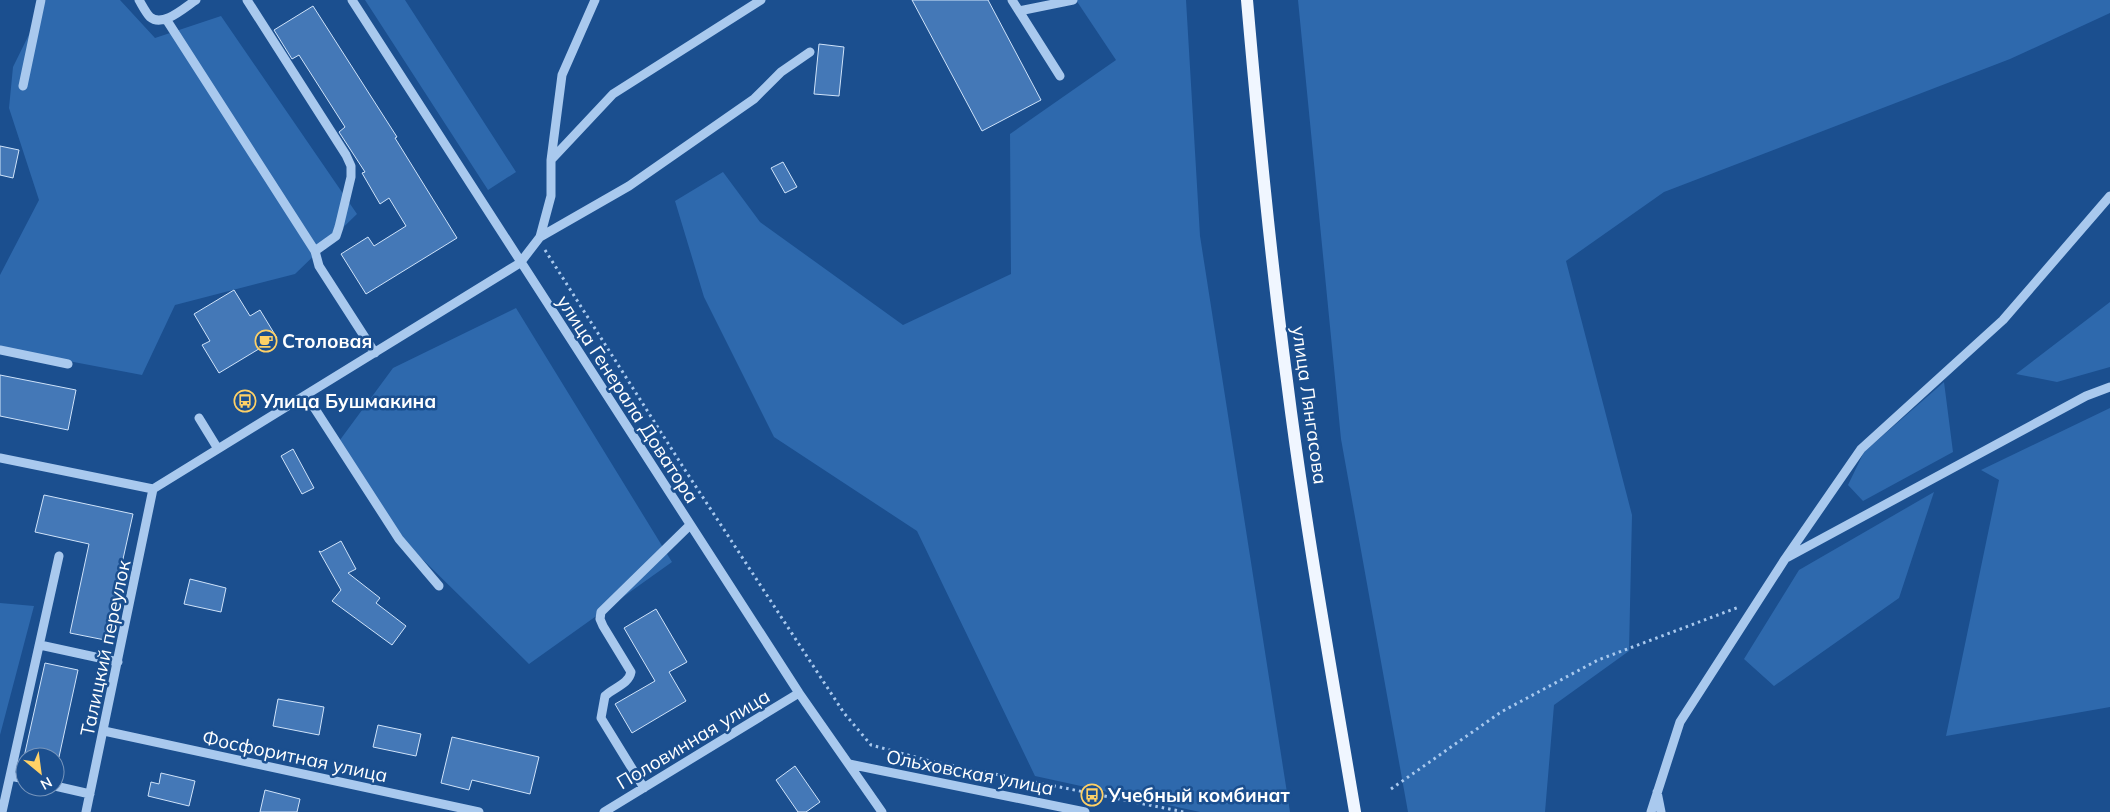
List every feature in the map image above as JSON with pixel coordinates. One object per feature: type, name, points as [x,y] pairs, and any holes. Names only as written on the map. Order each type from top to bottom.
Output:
[{"type":"main road","name":"улица Лянгасова","points":[[1248,0],[1257,122],[1287,382],[1326,639],[1355,812]]},
{"type":"street","points":[[23,86],[41,0]]},
{"type":"street","points":[[139,0],[150,17],[158,21],[166,19],[196,0]]},
{"type":"street","points":[[247,0],[346,155],[351,166],[340,227],[336,236],[315,251]]},
{"type":"street","name":"улица Генерала Доватора","points":[[352,0],[520,264],[690,525],[800,693],[882,812]]},
{"type":"street","points":[[0,458],[153,489],[520,264],[540,237],[551,196],[551,160],[562,75],[595,0]]},
{"type":"street","points":[[551,160],[612,94],[761,0]]},
{"type":"street","points":[[1012,0],[1060,76]]},
{"type":"street","points":[[1019,11],[1073,0]]},
{"type":"street","points":[[166,19],[315,251],[319,266],[375,353]]},
{"type":"street","points":[[540,237],[629,186],[754,99],[780,72],[810,52]]},
{"type":"street","points":[[1651,812],[1680,722],[1785,559],[1861,449],[2003,320],[2110,196]]},
{"type":"street","points":[[0,350],[68,364]]},
{"type":"street","points":[[1785,559],[2086,396],[2110,387]]},
{"type":"street","points":[[306,395],[399,540],[439,586]]},
{"type":"street","points":[[199,418],[218,449]]},
{"type":"street","name":"Талицкий переулок","points":[[86,812],[153,489]]},
{"type":"street","points":[[644,788],[601,718],[605,696],[626,681],[630,677],[631,672],[603,626],[600,619],[601,612],[690,525]]},
{"type":"street","points":[[2,812],[59,556]]},
{"type":"street","points":[[40,645],[118,662]]},
{"type":"street","name":"Половинная улица","points":[[604,812],[800,693]]},
{"type":"street","name":"Фосфоритная улица","points":[[104,731],[479,812]]},
{"type":"street","name":"Ольховская улица","points":[[849,764],[1085,812]]},
{"type":"street","points":[[10,776],[15,777]]},
{"type":"street","points":[[65,788],[90,794]]},
{"type":"street","points":[[1657,792],[1661,812]]},
{"type":"path","points":[[520,264],[545,250],[685,470],[844,713],[872,745],[930,761],[1184,812]]},
{"type":"path","points":[[1391,788],[1501,712],[1598,660],[1759,599]]},
{"type":"shaded area","points":[[46,0],[120,0],[155,38],[221,16],[357,214],[295,274],[175,305],[142,375],[0,348],[0,275],[39,200],[9,108],[13,67]]},
{"type":"shaded area","points":[[365,0],[405,0],[516,172],[488,190]]},
{"type":"shaded area","points":[[1076,0],[1186,0],[1200,236],[1290,812],[1200,812],[1035,776],[917,531],[774,437],[704,297],[675,201],[723,172],[760,222],[903,325],[1011,274],[1010,134],[1116,60]]},
{"type":"shaded area","points":[[1298,0],[2110,0],[2110,13],[2010,59],[1664,192],[1566,261],[1632,515],[1629,651],[1554,705],[1545,812],[1408,812],[1341,439]]},
{"type":"shaded area","points":[[2110,302],[2110,367],[2057,382],[2016,374]]},
{"type":"shaded area","points":[[516,308],[672,562],[529,664],[409,546],[337,444],[393,368]]},
{"type":"shaded area","points":[[1944,382],[1953,452],[1863,501],[1848,485],[1864,452]]},
{"type":"shaded area","points":[[2110,408],[2110,707],[1946,736],[1999,480],[1981,470]]},
{"type":"shaded area","points":[[1934,492],[1899,598],[1774,686],[1744,659],[1799,570]]},
{"type":"shaded area","points":[[0,603],[34,606],[0,735]]},
{"type":"building","points":[[912,0],[988,0],[1041,100],[982,131]]},
{"type":"building","points":[[313,6],[397,137],[395,138],[457,238],[366,294],[341,254],[368,237],[374,246],[406,226],[389,198],[380,204],[362,173],[365,172],[339,132],[345,127],[299,55],[292,59],[274,30]]},
{"type":"building","points":[[819,44],[844,47],[839,96],[814,94]]},
{"type":"building","points":[[0,146],[19,150],[13,178],[0,175]]},
{"type":"building","points":[[783,162],[797,187],[785,193],[771,168]]},
{"type":"building","points":[[234,290],[250,316],[260,310],[277,338],[219,373],[202,345],[210,341],[194,314]]},
{"type":"building","points":[[0,375],[76,390],[68,430],[0,416]]},
{"type":"building","points":[[293,449],[314,488],[302,494],[281,456]]},
{"type":"building","points":[[44,495],[133,514],[105,640],[70,633],[89,544],[35,532]]},
{"type":"building","points":[[341,541],[356,569],[348,573],[380,598],[376,603],[406,626],[392,645],[332,601],[341,590],[319,551],[321,552]]},
{"type":"building","points":[[190,579],[226,588],[221,612],[184,604]]},
{"type":"building","points":[[656,609],[687,662],[669,672],[686,701],[632,733],[615,704],[655,681],[624,628]]},
{"type":"building","points":[[45,663],[78,670],[61,747],[26,747]]},
{"type":"building","points":[[278,699],[324,707],[319,735],[273,726]]},
{"type":"building","points":[[378,725],[421,734],[416,756],[373,747]]},
{"type":"building","points":[[452,737],[539,757],[530,794],[472,780],[469,790],[441,783]]},
{"type":"building","points":[[795,766],[820,802],[806,812],[798,812],[776,780]]},
{"type":"building","points":[[161,773],[195,781],[189,806],[148,796],[151,782],[159,784]]},
{"type":"building","points":[[265,790],[300,799],[297,812],[260,812]]},
{"type":"place","name":"Столовая","points":[[266,341]]},
{"type":"place","name":"Улица Бушмакина","points":[[245,401]]},
{"type":"place","name":"Учебный комбинат","points":[[1092,795]]}]
